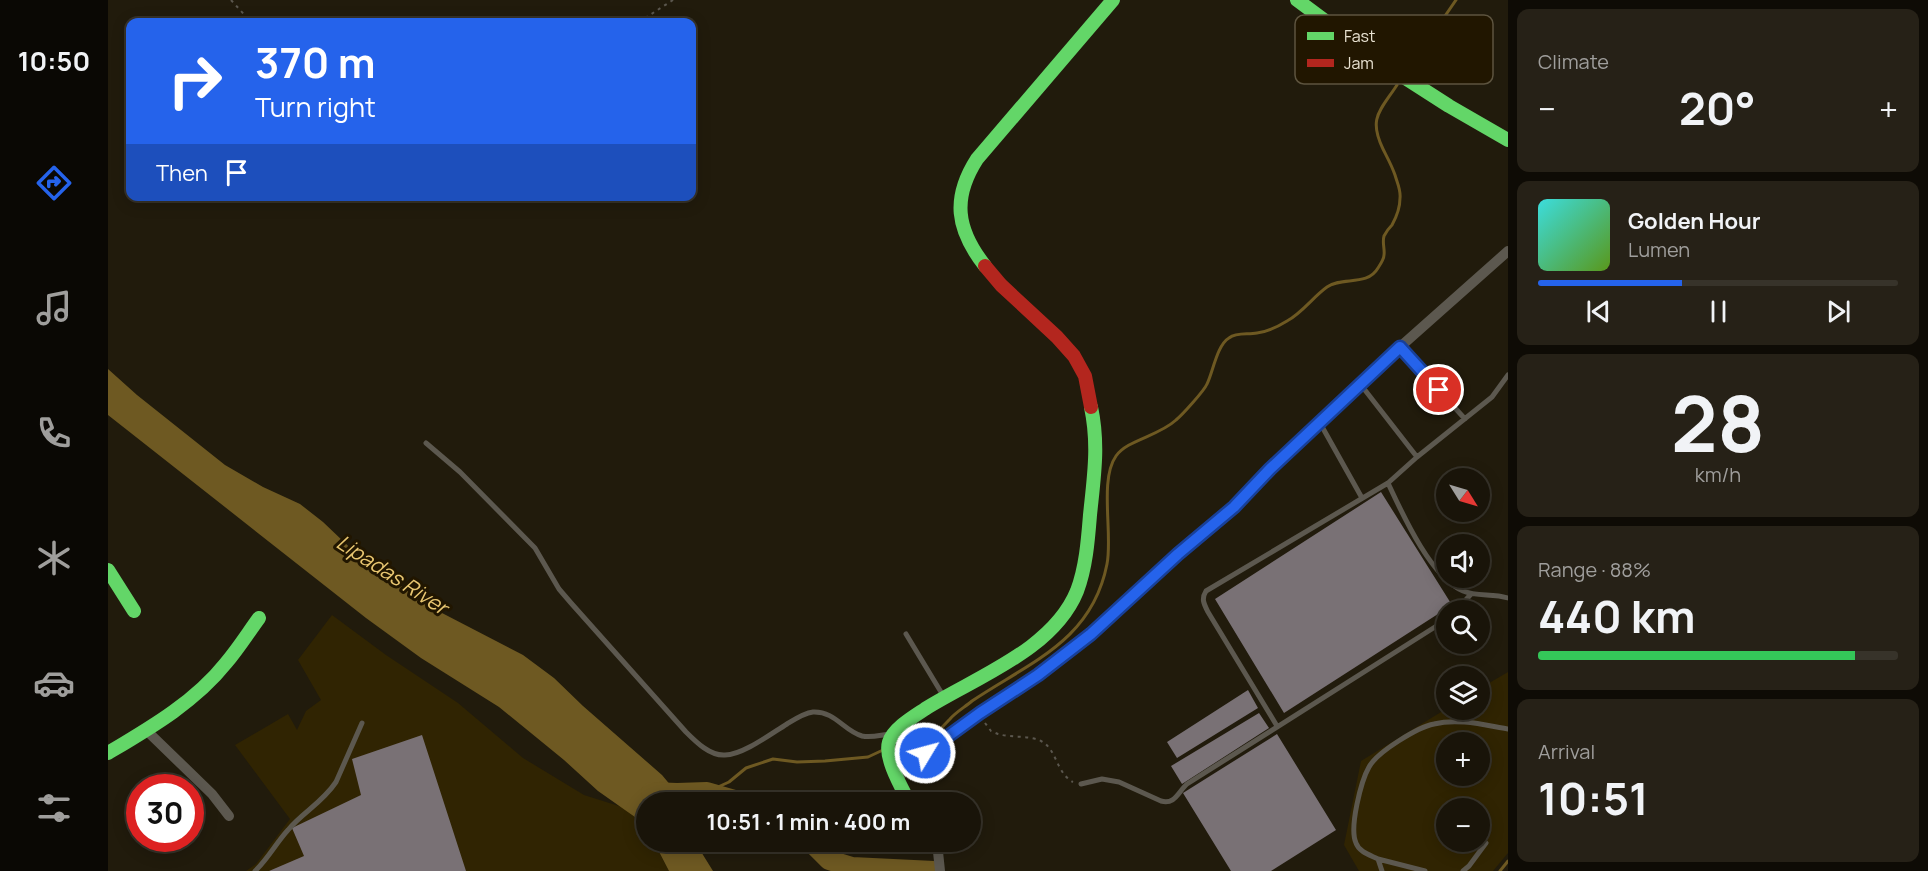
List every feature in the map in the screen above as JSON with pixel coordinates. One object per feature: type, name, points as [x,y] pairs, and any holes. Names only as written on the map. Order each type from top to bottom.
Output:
[{"type":"street","points":[[904,792],[897,778],[891,744],[914,717],[1006,663],[1043,636],[1064,614],[1076,594],[1082,573],[1095,479],[1096,435],[1085,375],[1059,339],[984,267],[970,244],[961,222],[960,189],[965,175],[977,159],[1113,0]]},
{"type":"street","points":[[1297,0],[1317,15]]},
{"type":"street","points":[[1414,84],[1508,140]]},
{"type":"street","points":[[897,778],[925,753],[1038,675],[1091,634],[1178,554],[1234,507],[1270,469],[1400,347],[1508,251]]},
{"type":"street","points":[[108,570],[134,611]]},
{"type":"street","points":[[108,753],[169,716],[214,677],[259,618]]},
{"type":"street","points":[[147,731],[212,794],[229,816]]},
{"type":"street","points":[[938,852],[940,871]]},
{"type":"lane","points":[[1400,347],[1465,419]]},
{"type":"lane","points":[[1277,726],[1208,612],[1203,602],[1206,591],[1388,483],[1492,397],[1508,375]]},
{"type":"lane","points":[[1360,385],[1417,457]]},
{"type":"lane","points":[[1320,423],[1362,498]]},
{"type":"lane","points":[[426,443],[468,480],[535,548],[559,589],[698,744],[713,753],[725,755],[740,751],[811,712],[825,714],[838,720],[860,735],[871,737],[888,734],[891,744]]},
{"type":"lane","points":[[1388,483],[1403,516],[1436,570],[1452,585],[1471,594],[1491,594],[1508,598]]},
{"type":"lane","points":[[1466,600],[1471,594]]},
{"type":"lane","points":[[1081,784],[1102,779],[1119,782],[1161,801],[1172,802],[1180,790],[1188,784],[1436,626]]},
{"type":"lane","points":[[906,634],[945,698]]},
{"type":"lane","points":[[1425,871],[1378,859],[1363,852],[1356,844],[1353,826],[1369,766],[1379,756],[1432,724],[1455,721],[1508,729]]},
{"type":"lane","points":[[255,871],[289,828],[330,791],[362,723]]},
{"type":"lane","points":[[1463,871],[1479,852]]},
{"type":"lane","points":[[1378,859],[1382,871]]},
{"type":"path","points":[[231,0],[247,18]]},
{"type":"path","points":[[645,18],[673,0]]},
{"type":"path","points":[[980,713],[986,724],[998,734],[1041,741],[1048,747],[1066,777],[1070,781],[1081,784]]},
{"type":"shaded area","points":[[108,369],[225,465],[263,487],[300,504],[323,522],[365,562],[442,613],[523,655],[554,678],[662,775],[676,792],[636,792],[636,818],[598,791],[499,707],[421,658],[366,618],[108,415]]},
{"type":"shaded area","points":[[332,615],[386,655],[458,703],[523,758],[584,795],[622,807],[636,818],[636,852],[659,852],[669,871],[246,871],[256,864],[290,819],[235,745],[288,714],[297,730],[306,711],[321,700],[298,660]]},
{"type":"shaded area","points":[[1508,672],[1508,853],[1493,871],[1359,871],[1344,845],[1361,761],[1436,715],[1436,720],[1490,720],[1490,683]]},
{"type":"shaded area","points":[[659,852],[701,852],[713,871],[669,871]]},
{"type":"building","points":[[1381,492],[1436,580],[1436,588],[1441,588],[1449,600],[1436,600],[1436,615],[1284,713],[1215,599]]},
{"type":"building","points":[[1248,690],[1258,708],[1177,758],[1167,742]]},
{"type":"building","points":[[1259,713],[1269,728],[1182,784],[1171,766]]},
{"type":"building","points":[[1277,734],[1336,830],[1271,871],[1231,871],[1183,793]]},
{"type":"building","points":[[422,735],[466,871],[269,871],[304,856],[292,828],[361,795],[352,759]]},
{"type":"waterway","points":[[1446,15],[1456,0]]},
{"type":"waterway","points":[[893,748],[916,744],[932,736],[972,701],[1036,661],[1073,631],[1088,612],[1099,590],[1107,564],[1108,479],[1116,456],[1128,446],[1169,425],[1183,413],[1205,387],[1218,352],[1225,341],[1235,335],[1261,332],[1276,327],[1298,314],[1327,287],[1368,277],[1378,268],[1384,257],[1384,236],[1397,215],[1400,195],[1394,172],[1376,130],[1376,122],[1381,109],[1397,85]]},
{"type":"waterway","points":[[707,792],[729,782],[746,768],[773,759],[797,762],[825,761],[868,757],[883,750]]},
{"type":"waterway","points":[[821,852],[829,860],[852,867],[934,871]]},
{"type":"waterway","points":[[1500,871],[1508,861]]},
{"type":"traffic: fast","points":[[985,266],[975,252],[963,226],[961,200],[969,173],[977,159],[1113,0]]},
{"type":"traffic: fast","points":[[1297,0],[1317,15]]},
{"type":"traffic: fast","points":[[1415,84],[1508,140]]},
{"type":"traffic: fast","points":[[904,792],[894,773],[889,756],[889,742],[895,732],[925,709],[1032,646],[1066,612],[1077,591],[1086,553],[1094,474],[1095,434],[1091,407]]},
{"type":"traffic: fast","points":[[108,570],[134,611]]},
{"type":"traffic: fast","points":[[108,753],[171,713],[200,690],[230,658],[259,618]]},
{"type":"traffic: jam","points":[[985,266],[1001,285],[1074,356],[1085,376],[1091,407]]},
{"type":"route","points":[[925,753],[955,730],[1038,675],[1091,634],[1178,554],[1234,507],[1270,469],[1400,347],[1439,390]]},
{"type":"water label","name":"Lipadas River","points":[[392,575]]}]
